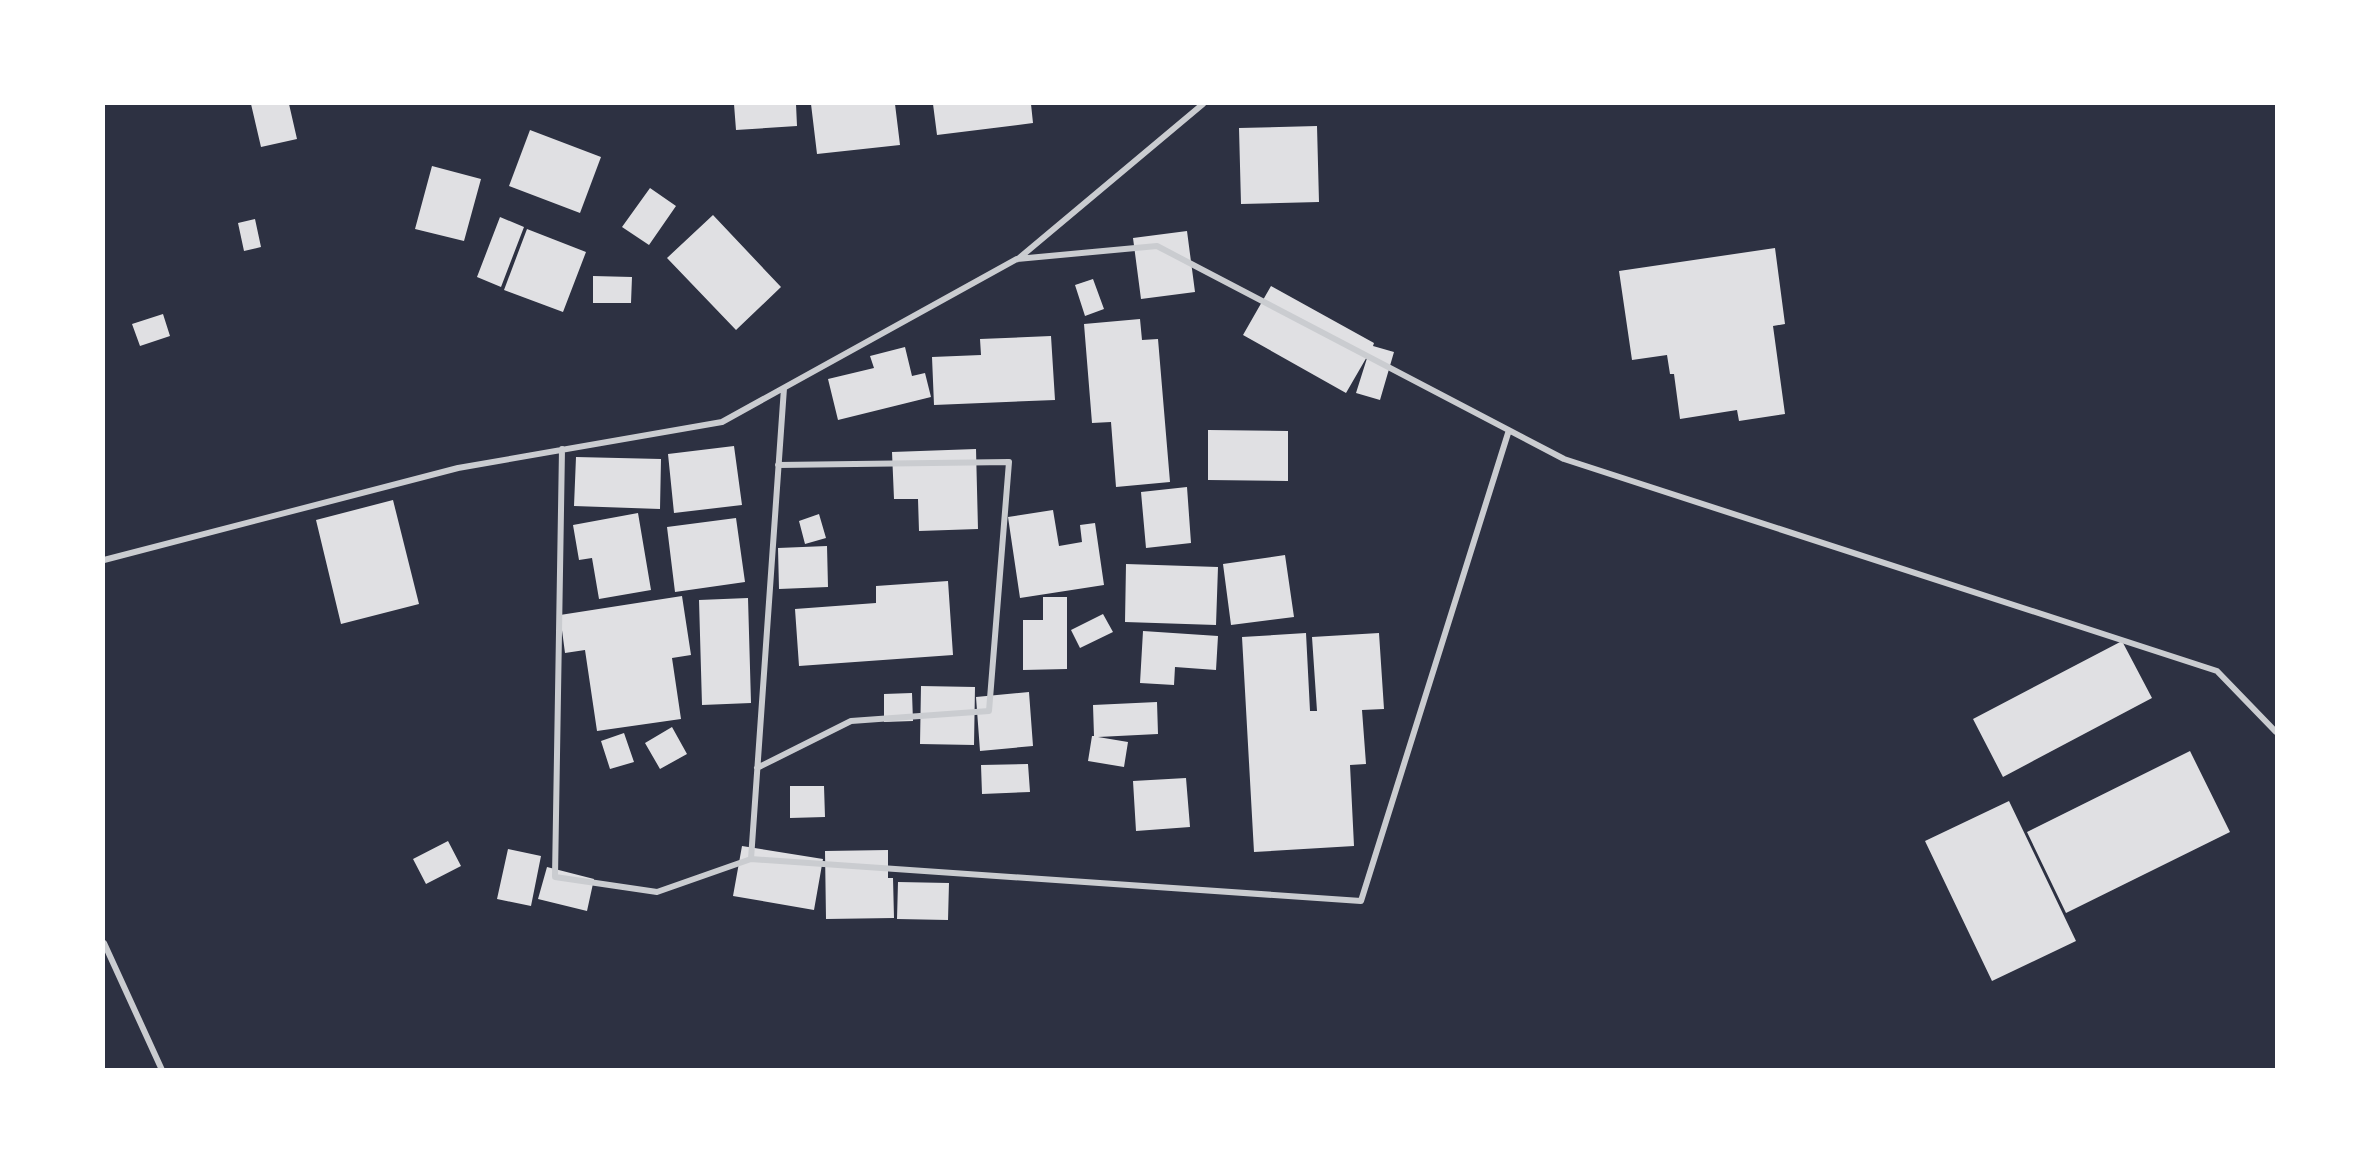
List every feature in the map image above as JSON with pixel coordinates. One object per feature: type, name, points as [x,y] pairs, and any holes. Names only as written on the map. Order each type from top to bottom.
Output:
[{"type":"street","points":[[104,560],[458,468],[722,422],[1017,259],[1203,104]]},
{"type":"street","points":[[1017,259],[1157,246],[1564,459],[2217,671],[2277,732]]},
{"type":"street","points":[[751,859],[784,388]]},
{"type":"street","points":[[562,449],[555,877],[657,892],[751,859],[1361,901],[1509,430]]},
{"type":"street","points":[[757,768],[851,721],[989,711],[1009,462],[778,465]]},
{"type":"street","points":[[104,943],[162,1070]]},
{"type":"building","points":[[251,104],[289,104],[297,139],[261,147]]},
{"type":"building","points":[[734,104],[796,104],[797,126],[736,130]]},
{"type":"building","points":[[811,104],[895,104],[900,145],[817,154]]},
{"type":"building","points":[[933,104],[1031,104],[1033,123],[937,135]]},
{"type":"building","points":[[1317,126],[1319,202],[1241,204],[1239,128]]},
{"type":"building","points":[[530,130],[601,157],[580,213],[509,186]]},
{"type":"building","points":[[432,166],[481,179],[464,241],[415,229]]},
{"type":"building","points":[[650,188],[676,206],[649,245],[622,227]]},
{"type":"building","points":[[713,215],[781,287],[736,330],[667,258]]},
{"type":"building","points":[[500,217],[524,227],[501,287],[477,277]]},
{"type":"building","points":[[255,219],[261,247],[244,251],[238,223]]},
{"type":"building","points":[[527,229],[586,252],[563,312],[504,290]]},
{"type":"building","points":[[1187,231],[1195,292],[1141,299],[1133,238]]},
{"type":"building","points":[[1775,248],[1785,324],[1773,326],[1785,414],[1739,421],[1737,410],[1680,419],[1674,374],[1670,374],[1667,355],[1632,360],[1619,271]]},
{"type":"building","points":[[593,276],[632,277],[631,303],[593,303]]},
{"type":"building","points":[[1093,279],[1104,309],[1085,316],[1075,285]]},
{"type":"building","points":[[1271,286],[1374,343],[1373,346],[1394,352],[1380,400],[1356,393],[1368,355],[1346,393],[1243,335]]},
{"type":"building","points":[[163,314],[170,336],[140,346],[132,324]]},
{"type":"building","points":[[1140,319],[1142,340],[1158,339],[1170,482],[1116,487],[1111,422],[1092,423],[1084,324]]},
{"type":"building","points":[[1051,336],[1055,400],[934,405],[932,357],[981,355],[980,339]]},
{"type":"building","points":[[905,347],[912,376],[925,373],[931,397],[838,420],[828,379],[874,368],[870,356]]},
{"type":"building","points":[[1208,430],[1288,431],[1288,481],[1208,480]]},
{"type":"building","points":[[734,446],[742,505],[674,513],[668,454]]},
{"type":"building","points":[[976,449],[978,529],[919,531],[918,499],[894,499],[892,452]]},
{"type":"building","points":[[576,457],[661,459],[660,509],[574,506]]},
{"type":"building","points":[[1187,487],[1191,543],[1146,548],[1141,492]]},
{"type":"building","points":[[393,500],[419,604],[341,624],[316,520]]},
{"type":"building","points":[[1053,510],[1059,546],[1082,542],[1080,525],[1095,523],[1104,585],[1020,598],[1008,517]]},
{"type":"building","points":[[638,513],[651,590],[599,599],[592,558],[579,560],[573,525]]},
{"type":"building","points":[[819,514],[826,538],[805,544],[799,521]]},
{"type":"building","points":[[736,518],[745,582],[675,592],[667,527]]},
{"type":"building","points":[[827,546],[828,587],[779,589],[778,548]]},
{"type":"building","points":[[1285,555],[1294,617],[1231,625],[1223,564]]},
{"type":"building","points":[[1126,564],[1218,567],[1216,625],[1125,622]]},
{"type":"building","points":[[948,581],[953,655],[799,666],[795,609],[876,603],[876,586]]},
{"type":"building","points":[[682,596],[691,655],[672,658],[681,719],[597,731],[585,650],[565,653],[560,615]]},
{"type":"building","points":[[1043,597],[1067,597],[1067,669],[1023,670],[1023,620],[1043,620]]},
{"type":"building","points":[[748,598],[751,703],[702,705],[699,600]]},
{"type":"building","points":[[1103,614],[1113,632],[1080,648],[1071,630]]},
{"type":"building","points":[[1143,631],[1218,636],[1216,670],[1175,667],[1174,685],[1140,683]]},
{"type":"building","points":[[1306,633],[1310,711],[1317,711],[1312,637],[1379,633],[1384,709],[1362,710],[1366,764],[1350,765],[1354,846],[1254,852],[1242,637]]},
{"type":"building","points":[[2122,641],[2152,698],[2003,777],[1973,719]]},
{"type":"building","points":[[921,686],[975,687],[974,745],[920,744]]},
{"type":"building","points":[[1029,692],[1033,746],[980,751],[976,697]]},
{"type":"building","points":[[912,693],[913,721],[884,722],[884,694]]},
{"type":"building","points":[[1157,702],[1158,734],[1098,737],[1128,742],[1124,767],[1088,761],[1092,736],[1094,736],[1093,705]]},
{"type":"building","points":[[672,727],[687,754],[660,769],[645,743]]},
{"type":"building","points":[[624,733],[634,762],[610,769],[601,741]]},
{"type":"building","points":[[2190,751],[2230,832],[2066,913],[2027,832]]},
{"type":"building","points":[[1028,764],[1030,792],[982,794],[981,765]]},
{"type":"building","points":[[1186,778],[1190,827],[1136,831],[1133,781]]},
{"type":"building","points":[[790,786],[824,786],[825,817],[790,818]]},
{"type":"building","points":[[2009,801],[2076,941],[1992,981],[1925,841]]},
{"type":"building","points":[[448,841],[461,866],[426,884],[413,859]]},
{"type":"building","points":[[742,846],[823,859],[814,910],[733,896]]},
{"type":"building","points":[[508,849],[541,856],[531,906],[497,899]]},
{"type":"building","points":[[888,850],[888,878],[893,878],[894,918],[826,919],[825,851]]},
{"type":"building","points":[[547,867],[594,879],[587,911],[538,899]]},
{"type":"building","points":[[898,882],[949,883],[948,920],[897,919]]}]
